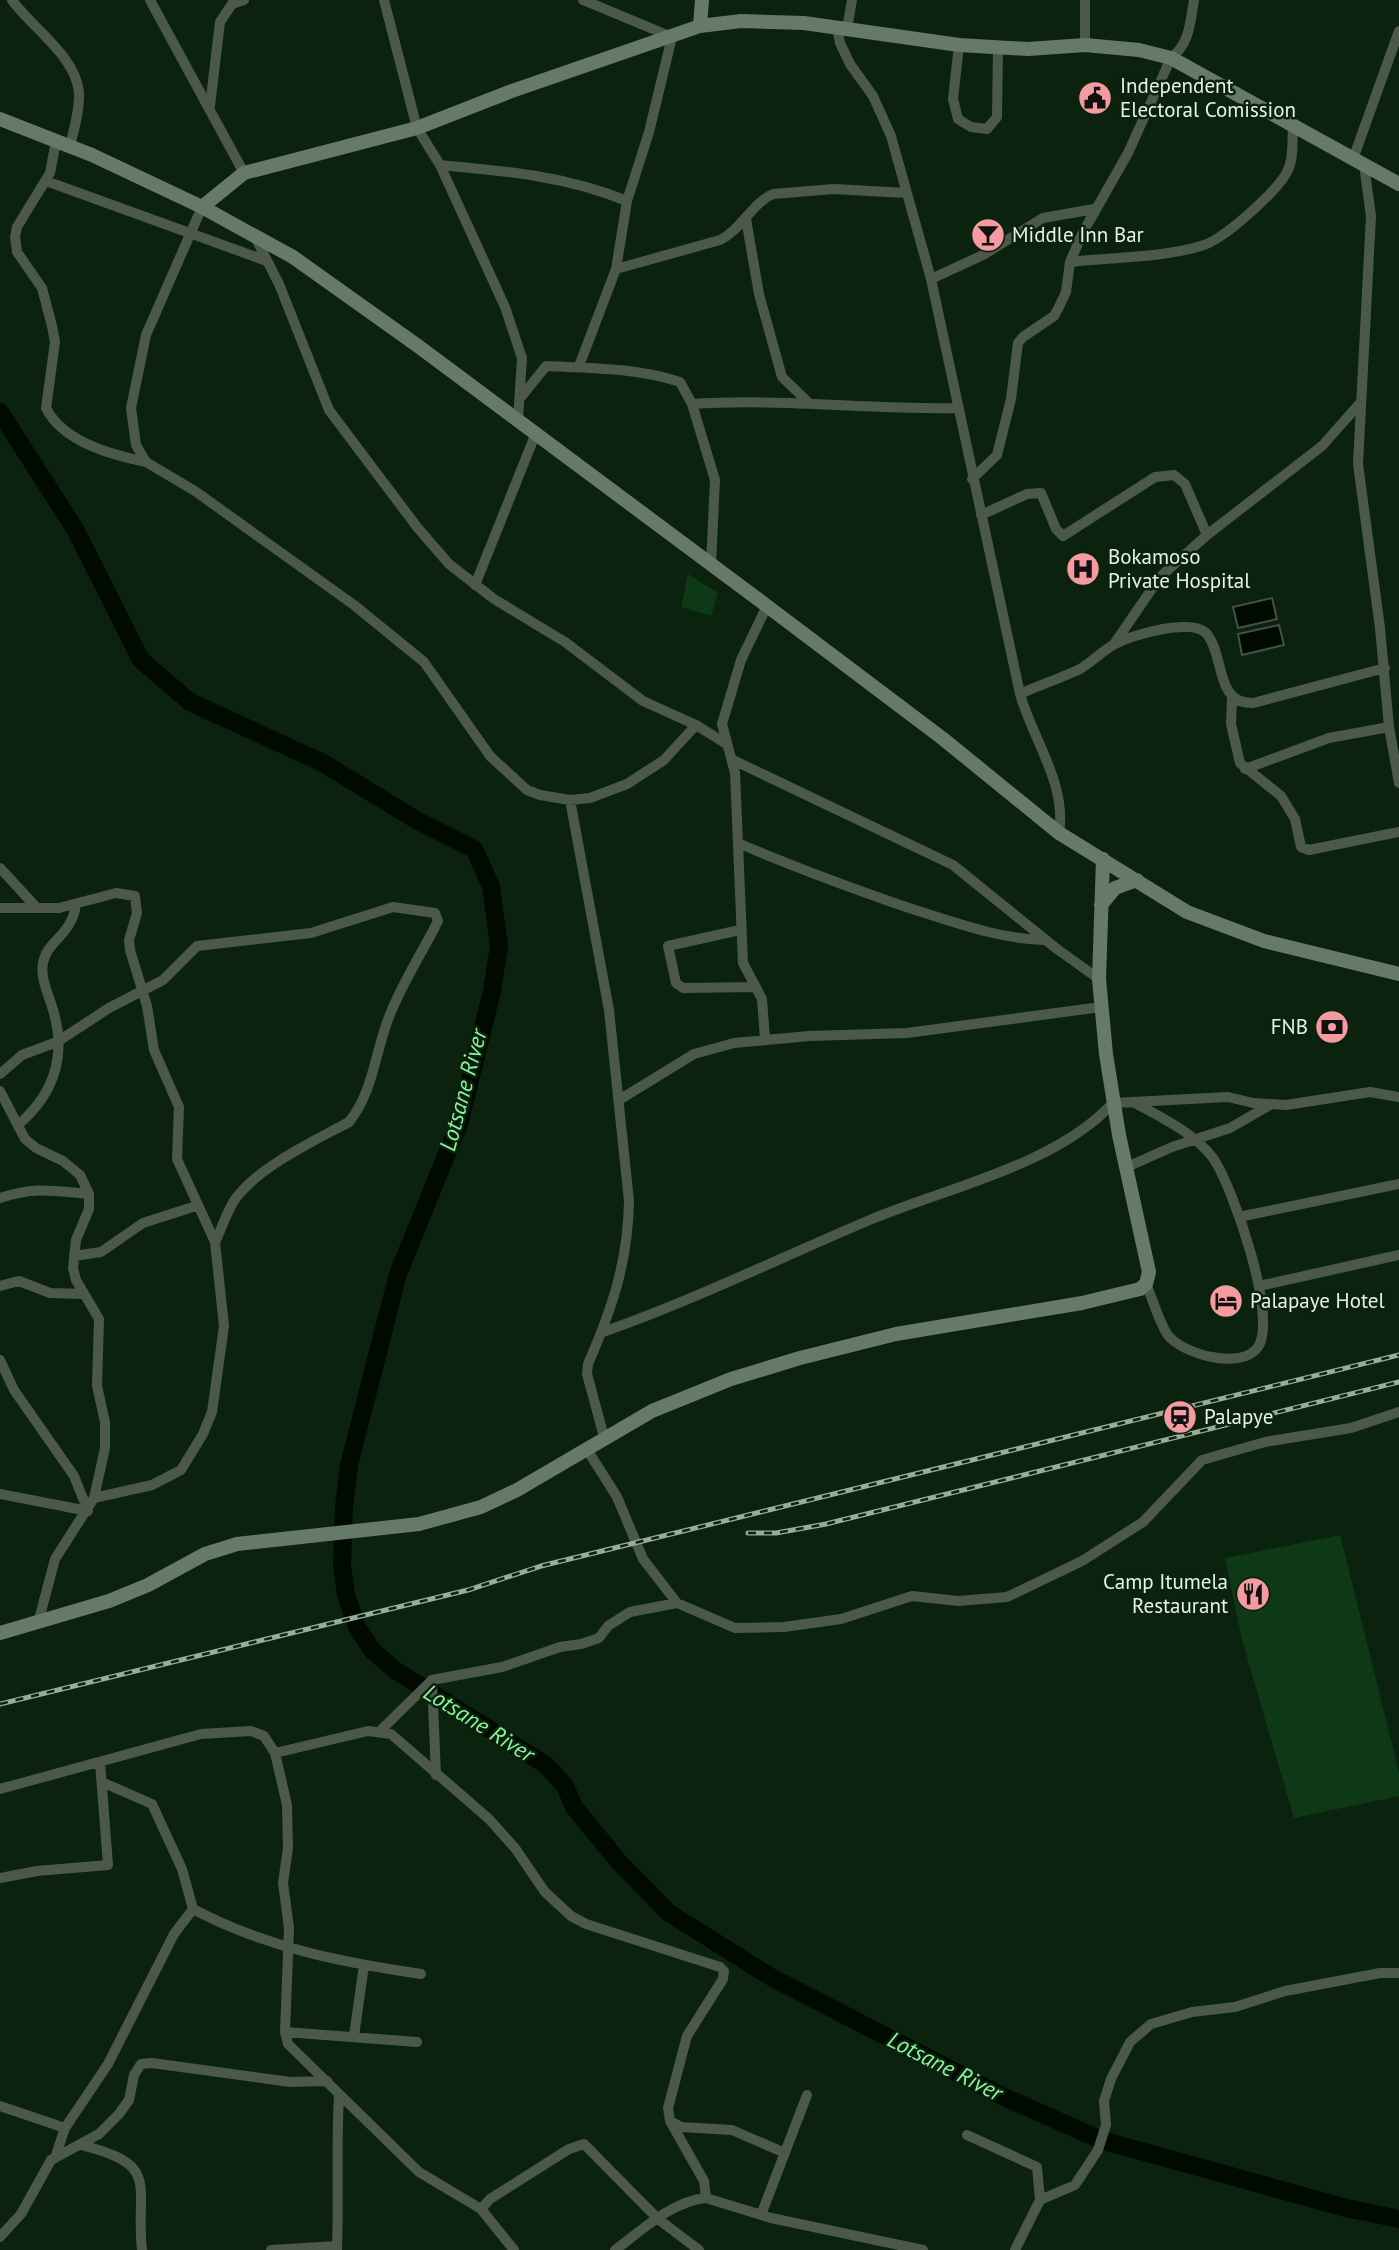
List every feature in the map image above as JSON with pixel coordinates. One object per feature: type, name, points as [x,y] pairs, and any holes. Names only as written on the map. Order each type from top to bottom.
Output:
[{"type":"street","points":[[12,0],[67,64],[79,92],[77,115],[46,181],[18,227],[15,237],[18,252],[42,288],[52,326],[55,342],[46,408],[57,422],[98,449],[146,462],[195,491],[354,605],[424,662],[490,757],[527,790],[570,800],[590,798],[650,771],[696,725]]},
{"type":"street","points":[[150,0],[244,173]]},
{"type":"street","points":[[210,107],[220,22],[232,4],[244,0]]},
{"type":"street","points":[[384,0],[417,128],[440,165],[505,307],[522,358],[522,397],[518,420]]},
{"type":"street","points":[[583,0],[672,37]]},
{"type":"street","points":[[700,26],[702,0]]},
{"type":"street","points":[[852,0],[842,28],[840,43],[850,64],[873,96],[891,136],[931,279],[1020,694],[1036,741],[1061,798],[1059,833]]},
{"type":"street","points":[[1085,0],[1085,45]]},
{"type":"street","points":[[972,479],[997,455],[1011,399],[1018,343],[1054,316],[1066,292],[1070,262],[1094,209],[1128,153],[1171,58],[1182,49],[1188,34],[1194,0]]},
{"type":"street","points":[[146,462],[136,445],[132,426],[133,397],[146,335],[202,207],[244,173],[417,128],[522,87],[700,26],[764,21],[842,28],[959,45],[998,48],[1085,45],[1139,50],[1171,58],[1399,184]]},
{"type":"street","points":[[1399,31],[1359,162],[1371,216],[1358,464],[1385,668],[1389,727],[1399,783]]},
{"type":"street","points":[[579,366],[616,269],[627,201],[649,132],[672,37]]},
{"type":"street","points":[[959,45],[953,108],[958,119],[978,129],[994,125],[997,117],[998,48]]},
{"type":"street","points":[[0,119],[63,144],[202,207],[293,257],[536,433],[942,737],[1059,833],[1187,912],[1215,925],[1264,941],[1399,974]]},
{"type":"street","points":[[1070,262],[1179,250],[1212,242],[1268,195],[1283,178],[1291,160],[1293,127]]},
{"type":"street","points":[[440,165],[505,171],[589,185],[627,201]]},
{"type":"street","points":[[46,181],[193,231],[264,260]]},
{"type":"street","points":[[616,269],[720,240],[733,233],[765,197],[783,192],[834,189],[906,193]]},
{"type":"street","points":[[931,279],[983,255],[1043,218],[1094,209]]},
{"type":"street","points":[[746,219],[759,294],[782,377],[810,404]]},
{"type":"street","points":[[254,234],[264,260],[279,284],[334,417],[417,527],[449,564],[565,642],[643,701],[696,725],[725,743]]},
{"type":"street","points":[[522,358],[546,366],[579,366],[672,380],[686,388],[715,480],[711,564]]},
{"type":"street","points":[[522,397],[546,366]]},
{"type":"street","points":[[1114,644],[1160,576],[1207,535],[1322,446],[1361,402]]},
{"type":"street","points":[[692,404],[810,404],[898,410],[959,408]]},
{"type":"street","points":[[475,584],[536,433]]},
{"type":"street","points":[[981,515],[1027,495],[1041,493],[1056,529],[1063,536],[1155,477],[1174,475],[1185,484],[1207,535]]},
{"type":"street","points":[[765,1039],[762,999],[743,963],[733,760],[725,743],[722,724],[727,699],[745,649],[767,606]]},
{"type":"street","points":[[1020,694],[1081,668],[1114,644],[1139,633],[1196,627],[1206,632],[1214,647],[1232,698],[1231,724],[1240,763],[1281,796],[1294,819],[1304,849],[1399,832]]},
{"type":"street","points":[[1232,698],[1240,703],[1253,703],[1385,668]]},
{"type":"street","points":[[1245,769],[1329,738],[1389,727]]},
{"type":"street","points":[[733,760],[953,864],[1045,940],[1099,979]]},
{"type":"street","points":[[570,800],[609,1010],[629,1228],[615,1301],[588,1364],[587,1374],[604,1437]]},
{"type":"street","points":[[738,843],[798,869],[965,926],[1012,937],[1045,940]]},
{"type":"street","points":[[1103,859],[1099,979],[1101,1007],[1113,1103],[1146,1251],[1149,1272],[1146,1284],[1167,1334],[1176,1342],[1212,1357],[1231,1360],[1248,1357],[1258,1347],[1263,1323],[1259,1286],[1239,1217],[1212,1158],[1195,1141],[1134,1102]]},
{"type":"street","points":[[0,868],[36,907]]},
{"type":"street","points":[[1101,906],[1115,888],[1137,880]]},
{"type":"street","points":[[0,908],[58,908],[116,893],[135,896],[137,913],[129,940],[143,993],[153,1050],[178,1102],[177,1159],[196,1206],[215,1242],[224,1326],[218,1384],[203,1434],[181,1471],[168,1480],[94,1498]]},
{"type":"street","points":[[18,1125],[34,1111],[50,1088],[58,1057],[54,1013],[42,967],[44,956],[71,927],[76,904]]},
{"type":"street","points":[[0,1074],[22,1055],[57,1042],[109,1008],[143,993],[163,980],[197,946],[311,933],[393,907],[435,913],[439,921],[410,971],[388,1017],[364,1101],[354,1116],[349,1122],[282,1160],[246,1188],[236,1199],[215,1242]]},
{"type":"street","points":[[740,930],[668,946],[676,983],[679,988],[756,988]]},
{"type":"street","points":[[619,1100],[694,1054],[734,1043],[765,1039],[907,1033],[1101,1007]]},
{"type":"street","points":[[0,1091],[25,1139],[36,1149],[63,1161],[80,1175],[89,1194],[89,1209],[76,1240],[74,1256],[76,1280],[99,1319],[97,1386],[107,1437],[94,1498],[55,1559],[38,1623]]},
{"type":"street","points":[[603,1332],[656,1313],[914,1202],[1013,1166],[1073,1137],[1095,1122],[1113,1103],[1228,1097],[1286,1105],[1370,1092],[1399,1097]]},
{"type":"street","points":[[1127,1167],[1172,1147],[1230,1128],[1271,1104]]},
{"type":"street","points":[[1239,1217],[1399,1184]]},
{"type":"street","points":[[0,1198],[27,1189],[43,1188],[89,1194]]},
{"type":"street","points":[[74,1256],[101,1252],[143,1223],[196,1206]]},
{"type":"street","points":[[1259,1286],[1399,1255]]},
{"type":"street","points":[[0,1286],[19,1281],[50,1293],[83,1294]]},
{"type":"street","points":[[0,1633],[109,1601],[216,1550],[262,1539],[419,1524],[481,1507],[517,1490],[604,1437],[668,1404],[731,1379],[800,1357],[896,1334],[1112,1298],[1146,1284]]},
{"type":"street","points":[[0,1360],[14,1390],[74,1476],[88,1511]]},
{"type":"street","points":[[586,1448],[617,1497],[643,1559],[677,1604],[735,1628],[747,1628],[841,1619],[912,1596],[958,1601],[1007,1597],[1082,1561],[1143,1522],[1202,1460],[1275,1440],[1351,1428],[1399,1412]]},
{"type":"street","points":[[0,1494],[88,1511]]},
{"type":"street","points":[[275,1753],[381,1730],[432,1680],[502,1667],[560,1647],[581,1644],[599,1638],[608,1626],[630,1612],[677,1604]]},
{"type":"street","points":[[432,1680],[436,1775]]},
{"type":"street","points":[[381,1730],[407,1747],[489,1819],[515,1848],[545,1892],[571,1916],[586,1924],[713,1964],[724,1971],[717,1989],[687,2036],[668,2108],[670,2121],[704,2181],[706,2198]]},
{"type":"street","points":[[0,1789],[166,1742],[235,1731],[251,1731],[264,1736],[275,1753],[287,1805],[288,1848],[283,1882],[289,1928],[285,2032],[288,2044],[419,2172],[481,2209],[514,2250]]},
{"type":"street","points":[[0,1878],[37,1871],[108,1864],[104,1783],[100,1762]]},
{"type":"street","points":[[104,1783],[152,1804],[182,1869],[193,1909]]},
{"type":"street","points":[[193,1909],[288,1949],[421,1974]]},
{"type":"street","points":[[0,2237],[21,2214],[44,2169],[56,2155],[65,2128],[108,2064],[174,1934],[193,1909]]},
{"type":"street","points":[[354,2036],[364,1965]]},
{"type":"street","points":[[1040,2200],[1075,2185],[1098,2150],[1106,2125],[1104,2101],[1111,2079],[1130,2042],[1151,2024],[1192,2012],[1236,2007],[1285,1991],[1380,1973],[1399,1973]]},
{"type":"street","points":[[285,2032],[417,2042]]},
{"type":"street","points":[[56,2155],[99,2134],[119,2114],[129,2100],[134,2075],[141,2064],[152,2063],[290,2082],[327,2081]]},
{"type":"street","points":[[271,2250],[337,2248],[340,2208],[335,2161],[338,2095]]},
{"type":"street","points":[[761,2215],[807,2095]]},
{"type":"street","points":[[0,2106],[65,2128]]},
{"type":"street","points":[[670,2121],[690,2128],[732,2130],[785,2153]]},
{"type":"street","points":[[967,2135],[1037,2167],[1040,2200],[1015,2250]]},
{"type":"street","points":[[481,2209],[490,2199],[579,2143],[588,2147],[658,2219],[699,2250]]},
{"type":"street","points":[[81,2145],[117,2157],[138,2172],[141,2184],[139,2225],[142,2250]]},
{"type":"street","points":[[615,2250],[658,2219],[695,2199],[706,2198],[761,2215],[923,2250]]},
{"type":"green space","points":[[688,574],[718,593],[711,616],[681,607]]},
{"type":"green space","points":[[1340,1535],[1399,1772],[1399,1796],[1294,1818],[1242,1640],[1225,1558]]},
{"type":"shaded area","points":[[1272,598],[1277,619],[1238,628],[1233,607]]},
{"type":"shaded area","points":[[1279,625],[1284,645],[1242,655],[1238,634]]},
{"type":"waterway","name":"Lotsane River","points":[[0,412],[75,529],[141,660],[190,702],[323,763],[418,821],[474,849],[491,886],[499,946],[492,991],[459,1124],[398,1274],[349,1465],[342,1565],[346,1595],[357,1627],[372,1650],[395,1670],[546,1765],[565,1786],[574,1807],[619,1862],[669,1913],[771,1977],[1002,2096],[1101,2140],[1346,2208],[1399,2219]]},
{"type":"railway","points":[[0,1704],[468,1590],[541,1566],[1399,1355]]},
{"type":"railway","points":[[748,1533],[776,1533],[826,1524],[1399,1382]]},
{"type":"place","name":"Independent Electoral Comission","points":[[1095,98]]},
{"type":"place","name":"Middle Inn Bar","points":[[988,235]]},
{"type":"place","name":"Bokamoso Private Hospital","points":[[1083,569]]},
{"type":"place","name":"FNB","points":[[1332,1027]]},
{"type":"place","name":"Palapaye Hotel","points":[[1226,1301]]},
{"type":"place","name":"Palapye","points":[[1180,1417]]},
{"type":"place","name":"Camp Itumela Restaurant","points":[[1253,1594]]}]
